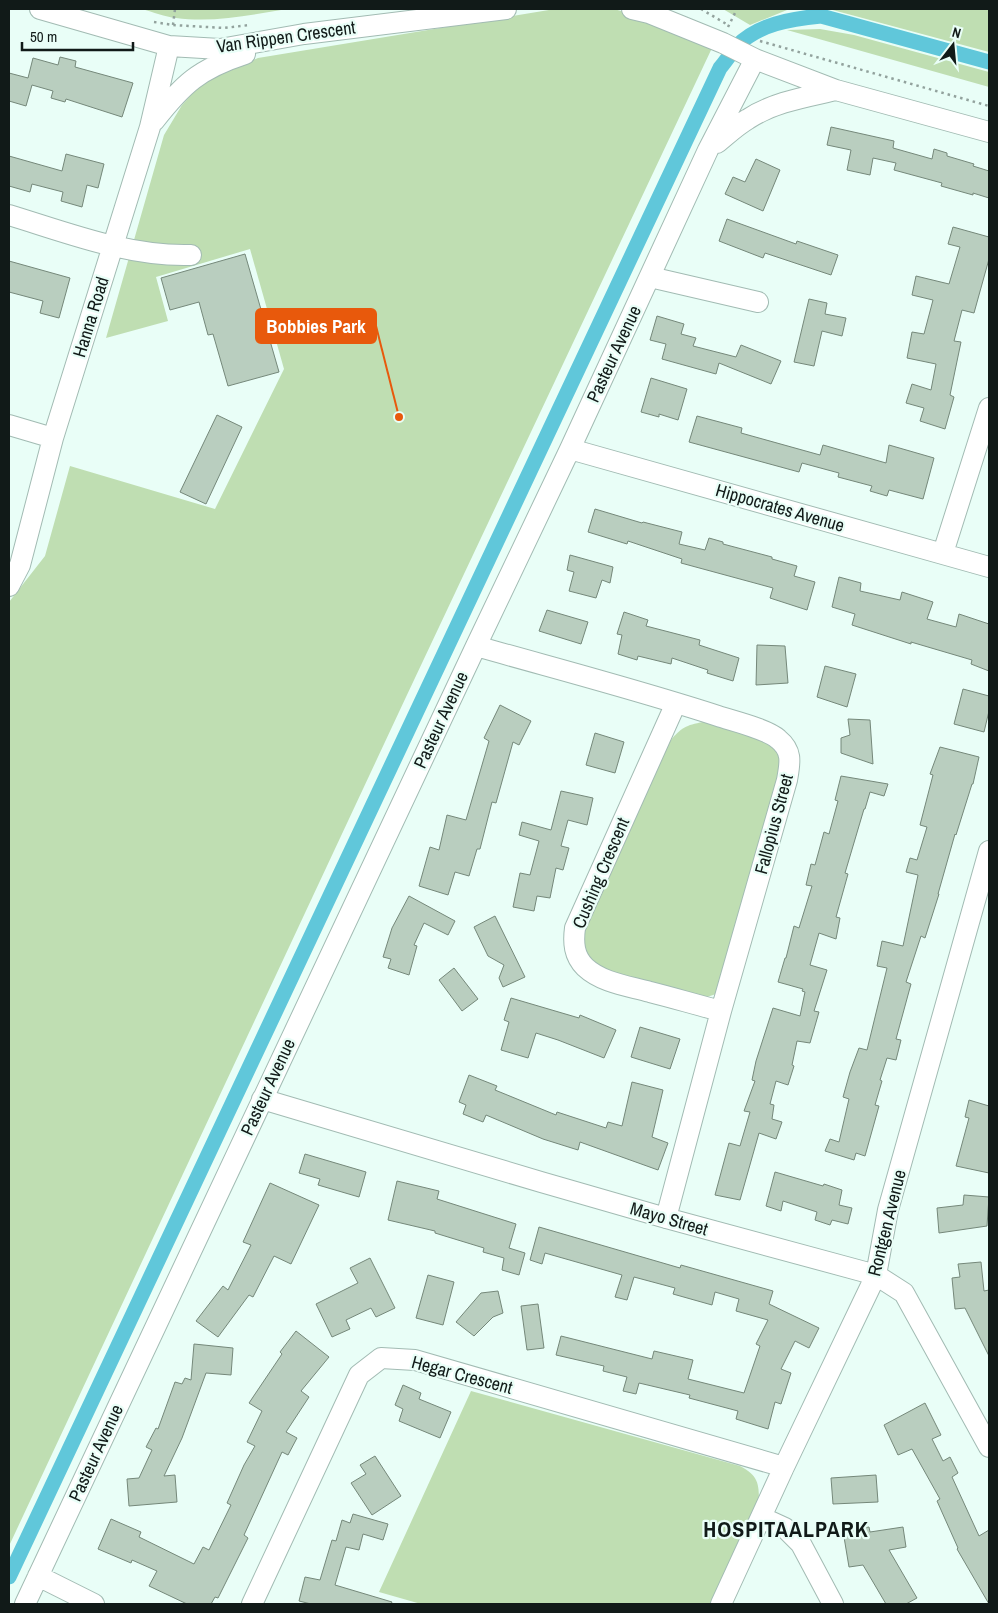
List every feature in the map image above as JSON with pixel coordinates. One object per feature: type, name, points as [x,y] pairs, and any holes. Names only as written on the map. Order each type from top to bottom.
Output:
[{"type":"street","name":"Van Rippen Crescent","points":[[40,9],[169,46],[220,49],[304,34],[506,9]]},
{"type":"street","points":[[632,9],[728,36],[754,52],[836,90],[989,132]]},
{"type":"street","points":[[150,127],[178,92],[192,79],[213,66],[304,34]]},
{"type":"street","name":"Hanna Road","points":[[9,586],[20,565],[53,438],[150,127],[169,46]]},
{"type":"street","name":"Pasteur Avenue","points":[[24,1604],[570,449],[754,52]]},
{"type":"street","points":[[708,150],[749,118],[794,99],[836,90]]},
{"type":"street","points":[[9,215],[112,246],[146,253],[176,256],[191,255]]},
{"type":"street","points":[[650,277],[758,302]]},
{"type":"street","points":[[943,553],[985,437],[989,408]]},
{"type":"street","points":[[9,425],[53,438]]},
{"type":"street","name":"Hippocrates Avenue","points":[[570,449],[989,567]]},
{"type":"street","name":"Fallopius Street","points":[[476,646],[676,703],[763,731],[778,738],[788,751],[791,761],[787,780],[721,1011],[666,1218]]},
{"type":"street","name":"Cushing Crescent","points":[[676,703],[575,928],[573,942],[576,955],[584,966],[594,974],[614,982],[721,1011]]},
{"type":"street","name":"Rontgen Avenue","points":[[721,1604],[876,1275],[888,1210],[989,851]]},
{"type":"street","name":"Mayo Street","points":[[262,1099],[666,1218],[876,1275],[904,1293],[989,1447]]},
{"type":"street","name":"Hegar Crescent","points":[[252,1604],[359,1374],[381,1358],[415,1360],[784,1467]]},
{"type":"street","points":[[761,1517],[785,1528],[801,1544],[833,1604]]},
{"type":"street","points":[[38,1576],[94,1604]]},
{"type":"path","points":[[701,9],[728,36]]},
{"type":"path","points":[[149,22],[224,28],[253,24]]},
{"type":"path","points":[[754,52],[773,46],[989,106]]},
{"type":"green space","points":[[142,9],[287,9],[232,18],[204,20],[163,16]]},
{"type":"green space","points":[[555,9],[614,9],[663,23],[712,48],[9,1546],[9,602],[45,556],[70,466],[215,509],[284,369],[250,249],[156,277],[168,321],[106,338],[164,135],[182,105],[203,82],[258,58]]},
{"type":"green space","points":[[723,9],[794,9],[750,25]]},
{"type":"green space","points":[[829,9],[989,9],[989,52]]},
{"type":"green space","points":[[820,29],[854,35],[989,72],[989,87],[787,30]]},
{"type":"green space","points":[[703,722],[772,740],[785,762],[716,994],[701,999],[595,969],[581,951],[583,925],[670,741],[684,728]]},
{"type":"green space","points":[[471,1391],[740,1466],[751,1473],[758,1485],[759,1503],[712,1604],[421,1604],[379,1592]]},
{"type":"building","points":[[60,57],[76,61],[75,67],[133,83],[122,117],[66,99],[65,102],[51,98],[53,91],[32,85],[26,106],[9,101],[9,73],[28,78],[33,58],[58,65]]},
{"type":"building","points":[[831,127],[894,141],[893,148],[932,159],[934,149],[947,153],[947,156],[974,164],[973,166],[989,171],[989,198],[941,186],[942,183],[894,170],[896,163],[873,158],[870,175],[847,170],[851,150],[827,145]]},
{"type":"building","points":[[66,154],[104,164],[98,188],[87,185],[82,207],[61,201],[63,192],[32,184],[30,192],[9,186],[9,156],[62,171]]},
{"type":"building","points":[[756,159],[780,170],[763,211],[725,194],[733,177],[745,182]]},
{"type":"building","points":[[727,219],[796,244],[797,241],[838,255],[831,275],[765,253],[763,258],[719,241]]},
{"type":"building","points":[[953,227],[989,237],[989,259],[974,313],[962,310],[954,341],[961,342],[950,395],[954,397],[945,429],[920,421],[924,408],[906,403],[912,384],[931,390],[936,364],[907,358],[912,332],[924,334],[933,300],[912,295],[916,276],[949,284],[960,247],[948,244]]},
{"type":"building","points":[[245,254],[279,372],[228,386],[213,334],[208,335],[199,302],[170,310],[161,278]]},
{"type":"building","points":[[9,261],[70,278],[59,318],[40,313],[43,301],[9,292]]},
{"type":"building","points":[[809,299],[827,303],[825,314],[846,318],[842,336],[822,331],[814,366],[794,362]]},
{"type":"building","points":[[657,316],[684,324],[681,334],[696,338],[693,346],[736,357],[741,345],[781,361],[771,384],[719,363],[716,374],[662,359],[666,344],[650,340]]},
{"type":"building","points":[[651,378],[687,389],[678,420],[659,414],[659,417],[641,412]]},
{"type":"building","points":[[217,415],[242,427],[206,504],[180,492]]},
{"type":"building","points":[[697,416],[742,428],[741,433],[820,455],[823,445],[886,463],[889,445],[934,458],[923,499],[889,490],[887,496],[870,491],[872,486],[838,477],[839,473],[802,463],[799,472],[689,442]]},
{"type":"building","points":[[595,509],[642,523],[682,532],[679,544],[705,550],[709,538],[797,566],[794,576],[815,582],[807,610],[770,598],[773,588],[681,563],[682,559],[628,541],[627,544],[588,532]]},
{"type":"building","points":[[570,555],[613,567],[610,583],[602,580],[596,598],[569,591],[574,572],[567,570]]},
{"type":"building","points":[[839,577],[861,583],[860,591],[900,600],[902,592],[933,602],[927,619],[956,627],[959,614],[989,624],[989,671],[971,664],[972,660],[911,642],[911,644],[852,625],[855,614],[832,607]]},
{"type":"building","points":[[547,610],[588,622],[581,644],[539,631]]},
{"type":"building","points":[[624,612],[648,620],[646,626],[700,640],[699,645],[739,658],[733,681],[707,673],[708,670],[672,658],[671,664],[638,656],[637,660],[618,654],[622,635],[617,634]]},
{"type":"building","points":[[757,645],[785,646],[788,683],[756,685]]},
{"type":"building","points":[[825,666],[856,674],[847,707],[817,697]]},
{"type":"building","points":[[963,689],[989,696],[989,711],[984,732],[954,724]]},
{"type":"building","points":[[500,705],[531,721],[519,745],[513,742],[496,803],[492,802],[480,849],[477,849],[469,876],[455,872],[448,895],[419,886],[430,847],[439,850],[447,815],[466,820],[489,741],[484,738]]},
{"type":"building","points":[[848,719],[870,720],[873,764],[841,753],[841,738],[850,735]]},
{"type":"building","points":[[595,733],[624,742],[615,773],[586,765]]},
{"type":"building","points":[[940,747],[979,757],[973,784],[955,834],[925,938],[921,936],[906,982],[911,984],[896,1039],[901,1040],[896,1060],[887,1058],[875,1105],[879,1106],[865,1156],[856,1153],[854,1160],[825,1151],[830,1139],[839,1142],[849,1099],[843,1097],[850,1072],[859,1048],[867,1050],[887,968],[877,966],[882,941],[903,946],[918,875],[906,872],[910,858],[917,860],[927,827],[920,825],[933,775],[930,774]]},
{"type":"building","points":[[841,776],[888,784],[884,796],[870,792],[864,809],[845,873],[848,874],[836,917],[840,918],[836,939],[819,933],[810,965],[827,970],[814,1011],[819,1012],[810,1043],[797,1041],[792,1065],[794,1066],[788,1085],[776,1081],[770,1104],[774,1105],[772,1119],[782,1122],[776,1139],[759,1133],[740,1200],[715,1195],[729,1143],[740,1146],[750,1112],[744,1111],[755,1081],[752,1080],[756,1061],[773,1008],[800,1016],[805,992],[802,991],[803,989],[778,982],[794,926],[799,928],[812,886],[806,885],[811,864],[815,865],[824,832],[829,834],[838,801],[835,800]]},
{"type":"building","points":[[561,791],[593,798],[587,825],[568,820],[561,846],[569,848],[563,870],[556,868],[550,898],[537,896],[534,911],[513,907],[520,873],[530,875],[539,841],[519,835],[522,822],[551,830]]},
{"type":"building","points":[[409,896],[455,921],[448,935],[424,923],[414,945],[417,946],[409,975],[388,968],[391,959],[383,957],[392,928]]},
{"type":"building","points":[[495,916],[525,977],[503,987],[499,978],[504,965],[488,956],[474,927]]},
{"type":"building","points":[[454,968],[478,999],[462,1011],[439,980]]},
{"type":"building","points":[[511,998],[579,1018],[580,1015],[616,1030],[604,1058],[536,1033],[528,1058],[501,1050],[509,1022],[504,1020]]},
{"type":"building","points":[[640,1027],[680,1039],[670,1069],[631,1057]]},
{"type":"building","points":[[469,1075],[497,1086],[495,1090],[556,1115],[557,1112],[606,1128],[608,1122],[622,1126],[632,1082],[663,1090],[652,1137],[668,1143],[658,1170],[580,1142],[578,1150],[543,1139],[486,1115],[483,1122],[463,1114],[466,1105],[459,1102]]},
{"type":"building","points":[[969,1100],[989,1106],[989,1173],[956,1166],[969,1118],[965,1117]]},
{"type":"building","points":[[305,1154],[366,1172],[359,1197],[318,1185],[320,1179],[299,1173]]},
{"type":"building","points":[[775,1172],[842,1190],[839,1205],[852,1208],[848,1224],[832,1220],[830,1225],[815,1220],[817,1212],[783,1201],[781,1211],[766,1206]]},
{"type":"building","points":[[397,1181],[439,1191],[437,1199],[516,1224],[509,1248],[525,1253],[519,1275],[502,1270],[504,1258],[483,1252],[484,1248],[435,1233],[435,1231],[388,1220]]},
{"type":"building","points":[[270,1183],[319,1205],[291,1264],[274,1256],[253,1297],[249,1295],[218,1337],[196,1321],[223,1286],[228,1290],[251,1245],[243,1242]]},
{"type":"building","points":[[964,1195],[989,1197],[987,1226],[939,1233],[937,1208],[963,1205]]},
{"type":"building","points":[[539,1227],[680,1268],[681,1265],[773,1291],[769,1304],[819,1328],[809,1348],[795,1341],[781,1369],[791,1373],[781,1404],[775,1402],[768,1429],[736,1419],[738,1411],[689,1398],[690,1395],[639,1383],[636,1394],[623,1391],[627,1377],[603,1371],[604,1366],[556,1355],[561,1336],[652,1359],[654,1351],[693,1360],[688,1379],[744,1393],[760,1346],[756,1344],[768,1320],[736,1311],[739,1299],[715,1292],[712,1305],[673,1294],[675,1288],[634,1277],[627,1300],[615,1297],[622,1275],[545,1253],[542,1264],[530,1260]]},
{"type":"building","points":[[370,1258],[395,1308],[376,1317],[371,1308],[346,1320],[350,1329],[332,1337],[316,1304],[358,1283],[350,1268]]},
{"type":"building","points":[[981,1262],[984,1291],[989,1290],[989,1356],[965,1308],[955,1309],[952,1278],[960,1277],[958,1264]]},
{"type":"building","points":[[428,1275],[454,1282],[443,1325],[416,1318]]},
{"type":"building","points":[[498,1291],[503,1313],[493,1317],[474,1336],[456,1322],[481,1293]]},
{"type":"building","points":[[538,1304],[544,1348],[527,1350],[521,1306]]},
{"type":"building","points":[[296,1331],[329,1357],[301,1391],[309,1397],[286,1432],[297,1438],[288,1455],[282,1452],[244,1535],[248,1538],[218,1598],[215,1597],[211,1604],[187,1604],[149,1586],[157,1571],[132,1560],[131,1563],[98,1549],[111,1519],[141,1532],[139,1537],[194,1564],[203,1547],[209,1550],[231,1505],[227,1503],[255,1446],[247,1442],[262,1411],[249,1403],[282,1354],[280,1352]]},
{"type":"building","points":[[194,1344],[233,1348],[231,1375],[206,1373],[182,1438],[164,1476],[175,1475],[177,1502],[129,1506],[127,1479],[139,1478],[152,1450],[146,1447],[156,1428],[158,1429],[175,1382],[182,1384],[185,1378],[191,1380]]},
{"type":"building","points":[[403,1385],[421,1393],[419,1399],[451,1412],[440,1438],[399,1421],[403,1409],[395,1405]]},
{"type":"building","points":[[925,1403],[941,1435],[932,1439],[943,1461],[950,1457],[958,1473],[952,1477],[979,1536],[989,1530],[989,1604],[957,1549],[937,1501],[940,1499],[912,1449],[898,1455],[884,1425]]},
{"type":"building","points":[[375,1456],[401,1496],[372,1515],[351,1483],[366,1474],[360,1465]]},
{"type":"building","points":[[876,1475],[878,1502],[833,1504],[831,1478]]},
{"type":"building","points":[[353,1514],[388,1524],[383,1540],[363,1534],[359,1550],[346,1547],[335,1585],[392,1602],[391,1604],[311,1604],[299,1601],[305,1577],[320,1580],[332,1540],[336,1541],[342,1520],[350,1523]]},
{"type":"building","points":[[869,1527],[870,1532],[903,1527],[906,1547],[889,1550],[917,1598],[906,1604],[886,1604],[863,1565],[849,1567],[843,1531]]},
{"type":"waterway","points":[[9,1577],[720,68],[737,46],[755,32],[787,21],[821,16],[989,62]]},
{"type":"place","name":"Bobbies Park","points":[[399,417]]},
{"type":"district","name":"HOSPITAALPARK","points":[[786,1529]]}]
